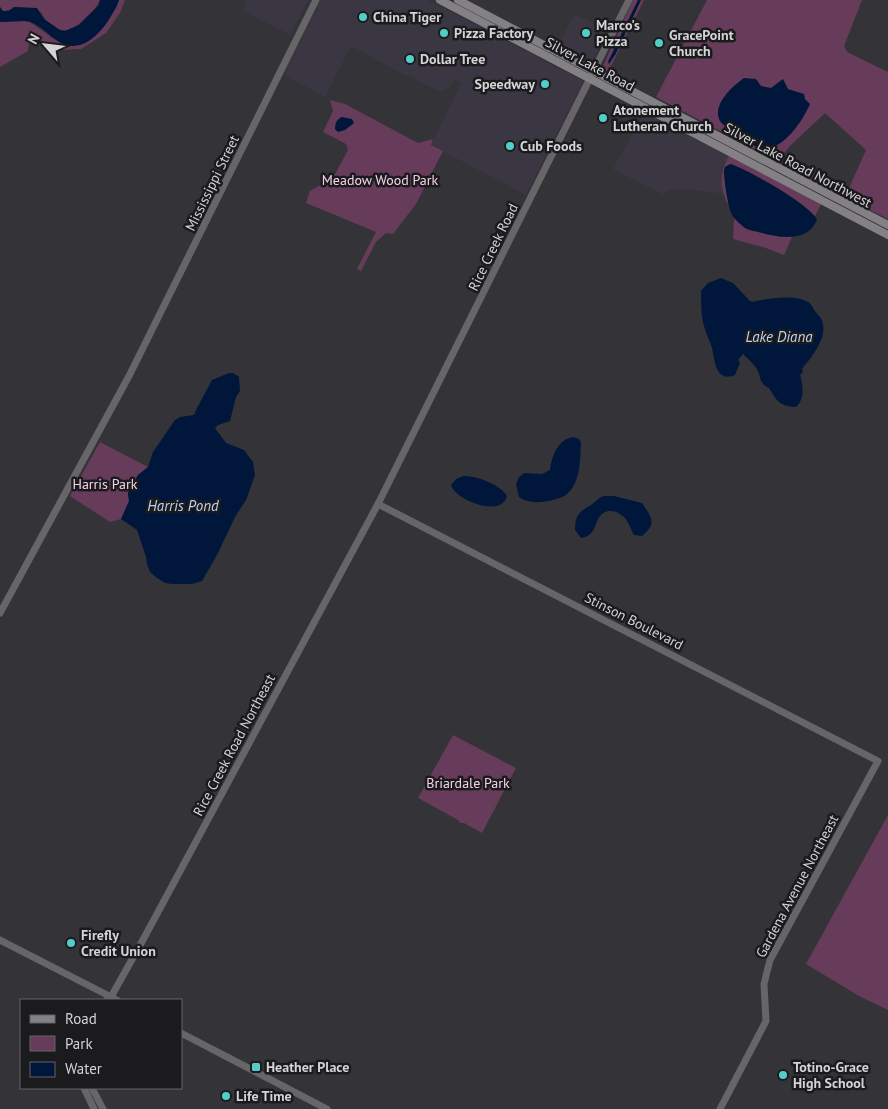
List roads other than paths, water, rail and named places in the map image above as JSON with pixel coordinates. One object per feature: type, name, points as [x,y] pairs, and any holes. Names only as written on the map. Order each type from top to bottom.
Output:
[{"type":"main road","name":"Silver Lake Road","points":[[440,0],[888,235]]},
{"type":"main road","name":"Silver Lake Road Northwest","points":[[458,0],[888,226]]},
{"type":"street","name":"Mississippi Street","points":[[0,613],[129,376],[316,0]]},
{"type":"street","name":"Rice Creek Road","points":[[378,504],[629,0]]},
{"type":"street","name":"Stinson Boulevard","points":[[378,504],[878,761]]},
{"type":"street","name":"Rice Creek Road Northeast","points":[[111,999],[378,504]]},
{"type":"street","name":"Gardena Avenue Northeast","points":[[720,1109],[766,1021],[764,984],[770,960],[878,761]]},
{"type":"street","points":[[0,940],[111,999]]},
{"type":"street","points":[[182,1034],[327,1109]]},
{"type":"street","points":[[85,1089],[98,1108]]},
{"type":"street","points":[[92,1089],[98,1108]]},
{"type":"water","points":[[100,0],[119,0],[104,27],[88,41],[79,45],[69,46],[59,42],[30,22],[0,22],[0,7],[3,11],[14,7],[37,8],[44,19],[60,30],[65,31],[79,25],[98,6]]},
{"type":"water","points":[[638,0],[641,0],[609,64],[608,62]]},
{"type":"water","points":[[744,78],[756,79],[761,86],[771,88],[783,79],[788,89],[804,94],[805,99],[810,104],[796,128],[774,147],[757,147],[727,127],[719,118],[718,109],[723,99]]},
{"type":"water","points":[[342,117],[352,119],[354,123],[345,130],[338,132],[335,129],[335,125]]},
{"type":"water","points":[[730,164],[763,180],[802,204],[817,219],[813,227],[800,235],[782,237],[747,229],[743,226],[733,216],[727,196],[724,170]]},
{"type":"water","name":"Lake Diana","points":[[721,278],[733,283],[750,301],[796,298],[810,304],[821,318],[823,324],[822,336],[817,348],[802,369],[803,372],[800,375],[802,396],[796,407],[782,404],[777,399],[769,388],[762,383],[758,371],[743,354],[738,360],[740,363],[735,375],[723,376],[717,369],[703,322],[701,291],[708,283]]},
{"type":"water","name":"Harris Pond","points":[[229,373],[239,377],[240,391],[236,397],[230,421],[215,428],[226,443],[244,450],[253,462],[255,475],[246,500],[235,517],[202,581],[192,584],[165,583],[150,572],[137,530],[121,519],[129,501],[128,493],[138,475],[148,467],[153,452],[175,420],[180,417],[194,415],[212,380]]},
{"type":"water","points":[[573,437],[579,439],[581,443],[579,470],[572,489],[563,496],[545,502],[530,501],[519,497],[516,484],[519,477],[524,473],[542,474],[550,470],[556,449],[563,441]]},
{"type":"water","points":[[463,476],[474,477],[487,482],[499,488],[507,496],[497,506],[479,505],[461,497],[451,485],[456,479]]},
{"type":"water","points":[[604,496],[614,496],[642,503],[650,516],[650,527],[642,536],[634,535],[625,518],[618,513],[608,511],[601,515],[590,534],[581,538],[575,530],[578,514]]},
{"type":"place","name":"China Tiger","points":[[363,17]]},
{"type":"place","name":"Pizza Factory","points":[[444,33]]},
{"type":"place","name":"Marco's Pizza","points":[[586,33]]},
{"type":"place","name":"GracePoint Church","points":[[659,43]]},
{"type":"place","name":"Dollar Tree","points":[[410,59]]},
{"type":"place","name":"Speedway","points":[[545,84]]},
{"type":"place","name":"Atonement Lutheran Church","points":[[603,118]]},
{"type":"place","name":"Cub Foods","points":[[510,146]]},
{"type":"place","name":"Firefly Credit Union","points":[[71,943]]},
{"type":"place","name":"Heather Place","points":[[256,1067]]},
{"type":"place","name":"Totino-Grace High School","points":[[783,1075]]},
{"type":"place","name":"Life Time","points":[[226,1096]]},
{"type":"park label","name":"Meadow Wood Park","points":[[380,180]]},
{"type":"park label","name":"Harris Park","points":[[105,484]]},
{"type":"park label","name":"Briardale Park","points":[[468,783]]}]
